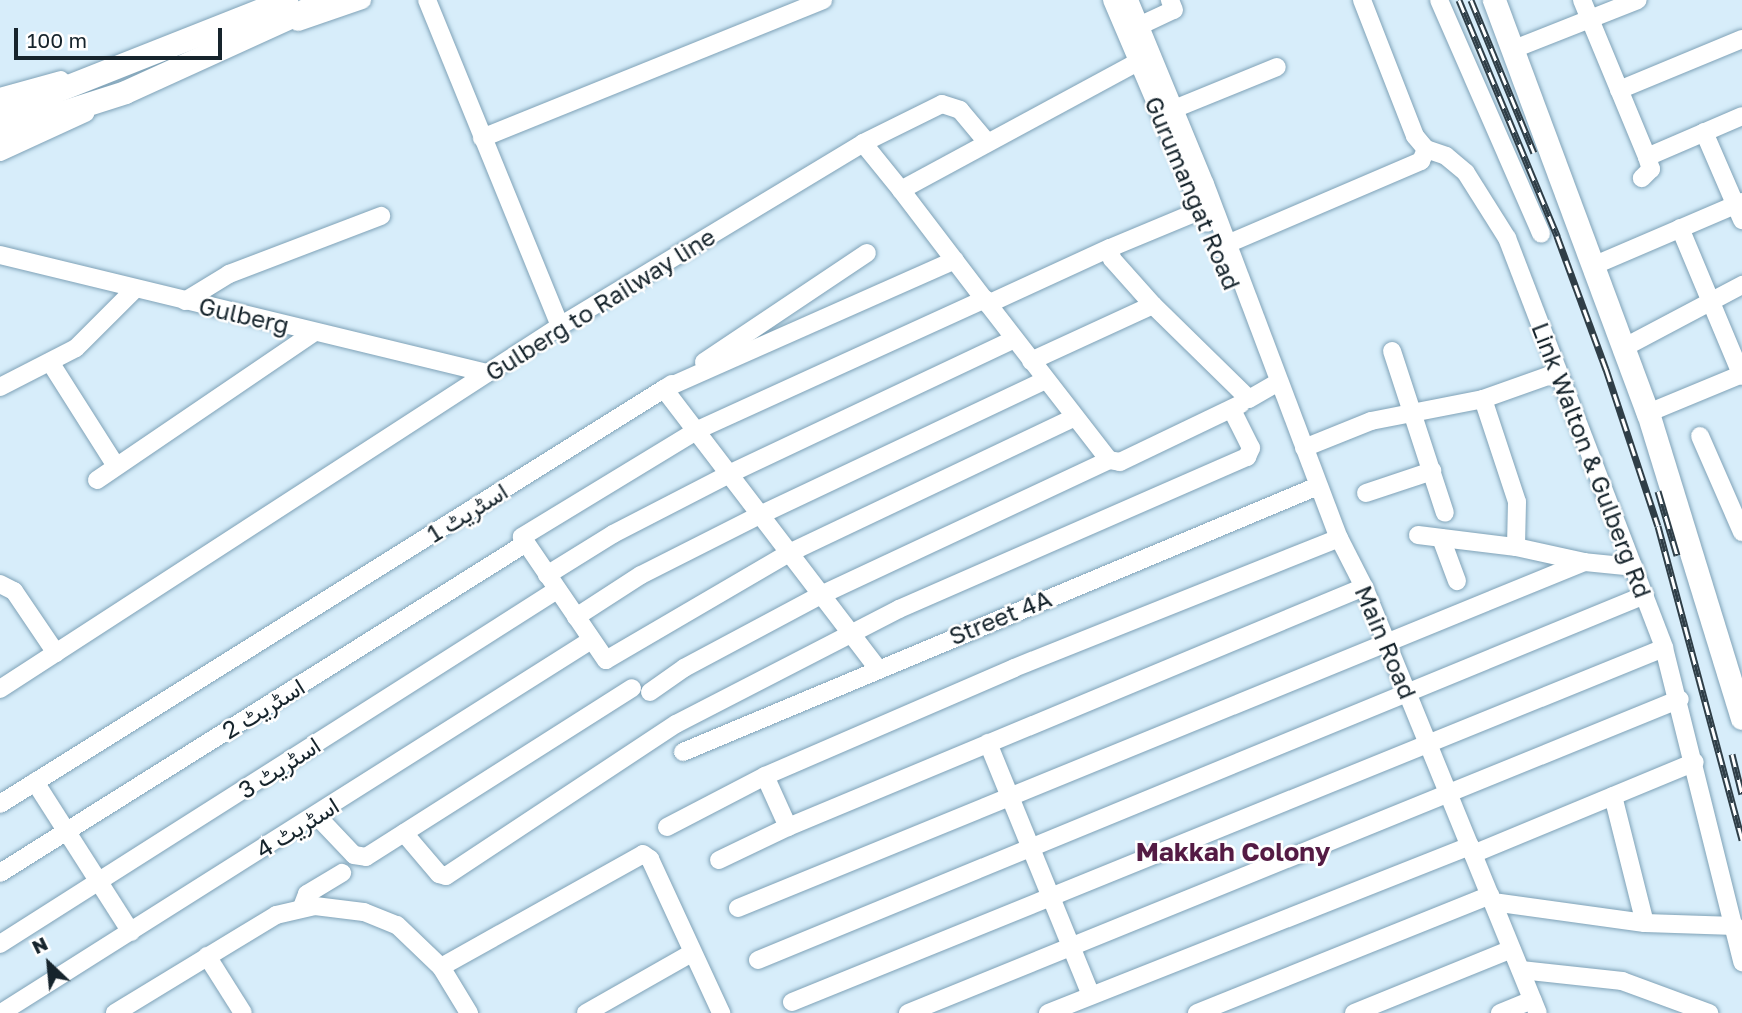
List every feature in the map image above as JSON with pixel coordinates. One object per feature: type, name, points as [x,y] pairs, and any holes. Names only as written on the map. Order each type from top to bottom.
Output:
[{"type":"main road","points":[[0,113],[95,73],[286,0]]},
{"type":"main road","points":[[0,132],[125,92],[327,0]]},
{"type":"main road","points":[[1494,0],[1648,413],[1737,679],[1742,716]]},
{"type":"street","points":[[208,30],[257,0]]},
{"type":"street","points":[[254,35],[362,0]]},
{"type":"street","points":[[427,0],[560,326]]},
{"type":"street","points":[[482,138],[823,0]]},
{"type":"street","name":"Gurumangat Road","points":[[1112,0],[1143,57],[1206,207]]},
{"type":"street","points":[[696,431],[1206,207],[1174,109],[1143,57],[1139,26],[1129,0]]},
{"type":"street","points":[[1139,26],[1174,10],[1170,0]]},
{"type":"street","points":[[1223,246],[1421,161],[1426,149],[1415,136],[1362,0]]},
{"type":"street","points":[[1439,0],[1541,234]]},
{"type":"street","points":[[1582,0],[1647,157],[1651,169],[1642,178]]},
{"type":"street","points":[[1514,49],[1638,0]]},
{"type":"street","points":[[1619,90],[1742,39]]},
{"type":"street","points":[[901,190],[1143,57]]},
{"type":"street","points":[[1174,109],[1277,67]]},
{"type":"street","points":[[0,97],[95,73]]},
{"type":"street","points":[[0,152],[125,92]]},
{"type":"street","name":"Gulberg to Railway line","points":[[0,689],[560,326],[863,143],[942,104],[960,110],[986,141]]},
{"type":"street","points":[[1647,157],[1742,116]]},
{"type":"street","points":[[1595,265],[1680,228],[1740,209],[1704,132]]},
{"type":"street","points":[[863,143],[955,260],[1073,418],[1109,460]]},
{"type":"street","name":"Link Walton & Gulberg Rd","points":[[1426,149],[1446,156],[1466,173],[1507,238],[1556,373],[1664,648],[1695,762],[1742,962]]},
{"type":"street","name":"Main Road","points":[[1206,207],[1339,538],[1364,587],[1536,1007]]},
{"type":"street","points":[[185,301],[229,274],[381,216]]},
{"type":"street","points":[[1648,413],[1742,375],[1680,228]]},
{"type":"street","points":[[1110,248],[1112,259],[1153,305],[1249,399]]},
{"type":"street","points":[[867,253],[664,389],[877,668]]},
{"type":"street","name":"Gulberg","points":[[0,255],[487,373]]},
{"type":"street","name":"اسٹریٹ 1","points":[[0,804],[664,389],[955,260]]},
{"type":"street","points":[[1623,348],[1710,299],[1742,285]]},
{"type":"street","points":[[0,387],[76,348],[135,289]]},
{"type":"street","points":[[1031,361],[1153,305]]},
{"type":"street","points":[[97,480],[316,332]]},
{"type":"street","name":"اسٹریٹ 3","points":[[0,944],[99,882],[552,582],[613,534],[729,474],[1014,339]]},
{"type":"street","points":[[1392,351],[1445,513]]},
{"type":"street","points":[[50,362],[116,466]]},
{"type":"street","points":[[1304,448],[1371,421],[1483,399],[1556,373]]},
{"type":"street","points":[[576,617],[641,575],[760,515],[1045,380]]},
{"type":"street","points":[[650,692],[684,668],[821,595],[1109,460],[1120,462],[1232,410],[1278,382]]},
{"type":"street","points":[[1483,399],[1517,502],[1516,547]]},
{"type":"street","points":[[404,833],[439,874],[446,876],[676,724],[900,609],[1247,457],[1251,448],[1232,410]]},
{"type":"street","points":[[526,543],[606,660],[789,553],[1073,418]]},
{"type":"street","name":"اسٹریٹ 2","points":[[0,873],[526,543],[524,533],[696,431]]},
{"type":"street","points":[[1700,436],[1742,532]]},
{"type":"street","points":[[1366,493],[1432,471]]},
{"type":"street","name":"Street 4A","points":[[683,752],[877,668],[1318,486]]},
{"type":"street","points":[[1418,535],[1516,547],[1584,562],[1634,567]]},
{"type":"street","points":[[667,827],[765,776],[1014,668],[1339,538]]},
{"type":"street","points":[[1441,538],[1457,581]]},
{"type":"street","points":[[738,908],[1584,562]]},
{"type":"street","points":[[0,584],[14,591],[56,653]]},
{"type":"street","points":[[719,860],[788,827],[1364,587]]},
{"type":"street","points":[[758,960],[1406,691],[1645,596]]},
{"type":"street","name":"اسٹریٹ 4","points":[[1,1013],[591,639]]},
{"type":"street","points":[[792,1002],[1427,741],[1664,648]]},
{"type":"street","points":[[316,815],[360,857],[404,833],[632,688]]},
{"type":"street","points":[[908,1013],[1679,699]]},
{"type":"street","points":[[988,743],[1091,995]]},
{"type":"street","points":[[1048,1013],[1695,762]]},
{"type":"street","points":[[765,776],[788,827]]},
{"type":"street","points":[[35,782],[131,932]]},
{"type":"street","points":[[1613,796],[1645,923]]},
{"type":"street","points":[[441,967],[643,854],[650,859],[690,954],[721,1013]]},
{"type":"street","points":[[302,907],[307,894],[342,873]]},
{"type":"street","points":[[1198,1013],[1492,899],[1645,923],[1735,926]]},
{"type":"street","points":[[115,1013],[276,915],[302,907],[340,907],[388,919],[441,967],[469,1013]]},
{"type":"street","points":[[1354,1013],[1512,949]]},
{"type":"street","points":[[586,1013],[690,954]]},
{"type":"street","points":[[207,956],[243,1013]]},
{"type":"street","points":[[1521,970],[1622,981],[1709,1013]]},
{"type":"street","points":[[1500,1013],[1536,1007]]},
{"type":"railway","points":[[1459,0],[1557,236],[1606,369],[1658,526],[1742,840]]},
{"type":"railway","points":[[1471,0],[1534,153]]},
{"type":"railway","points":[[1658,491],[1677,555]]},
{"type":"railway","points":[[1732,754],[1742,794]]},
{"type":"district","name":"Makkah Colony","points":[[1233,852]]}]
